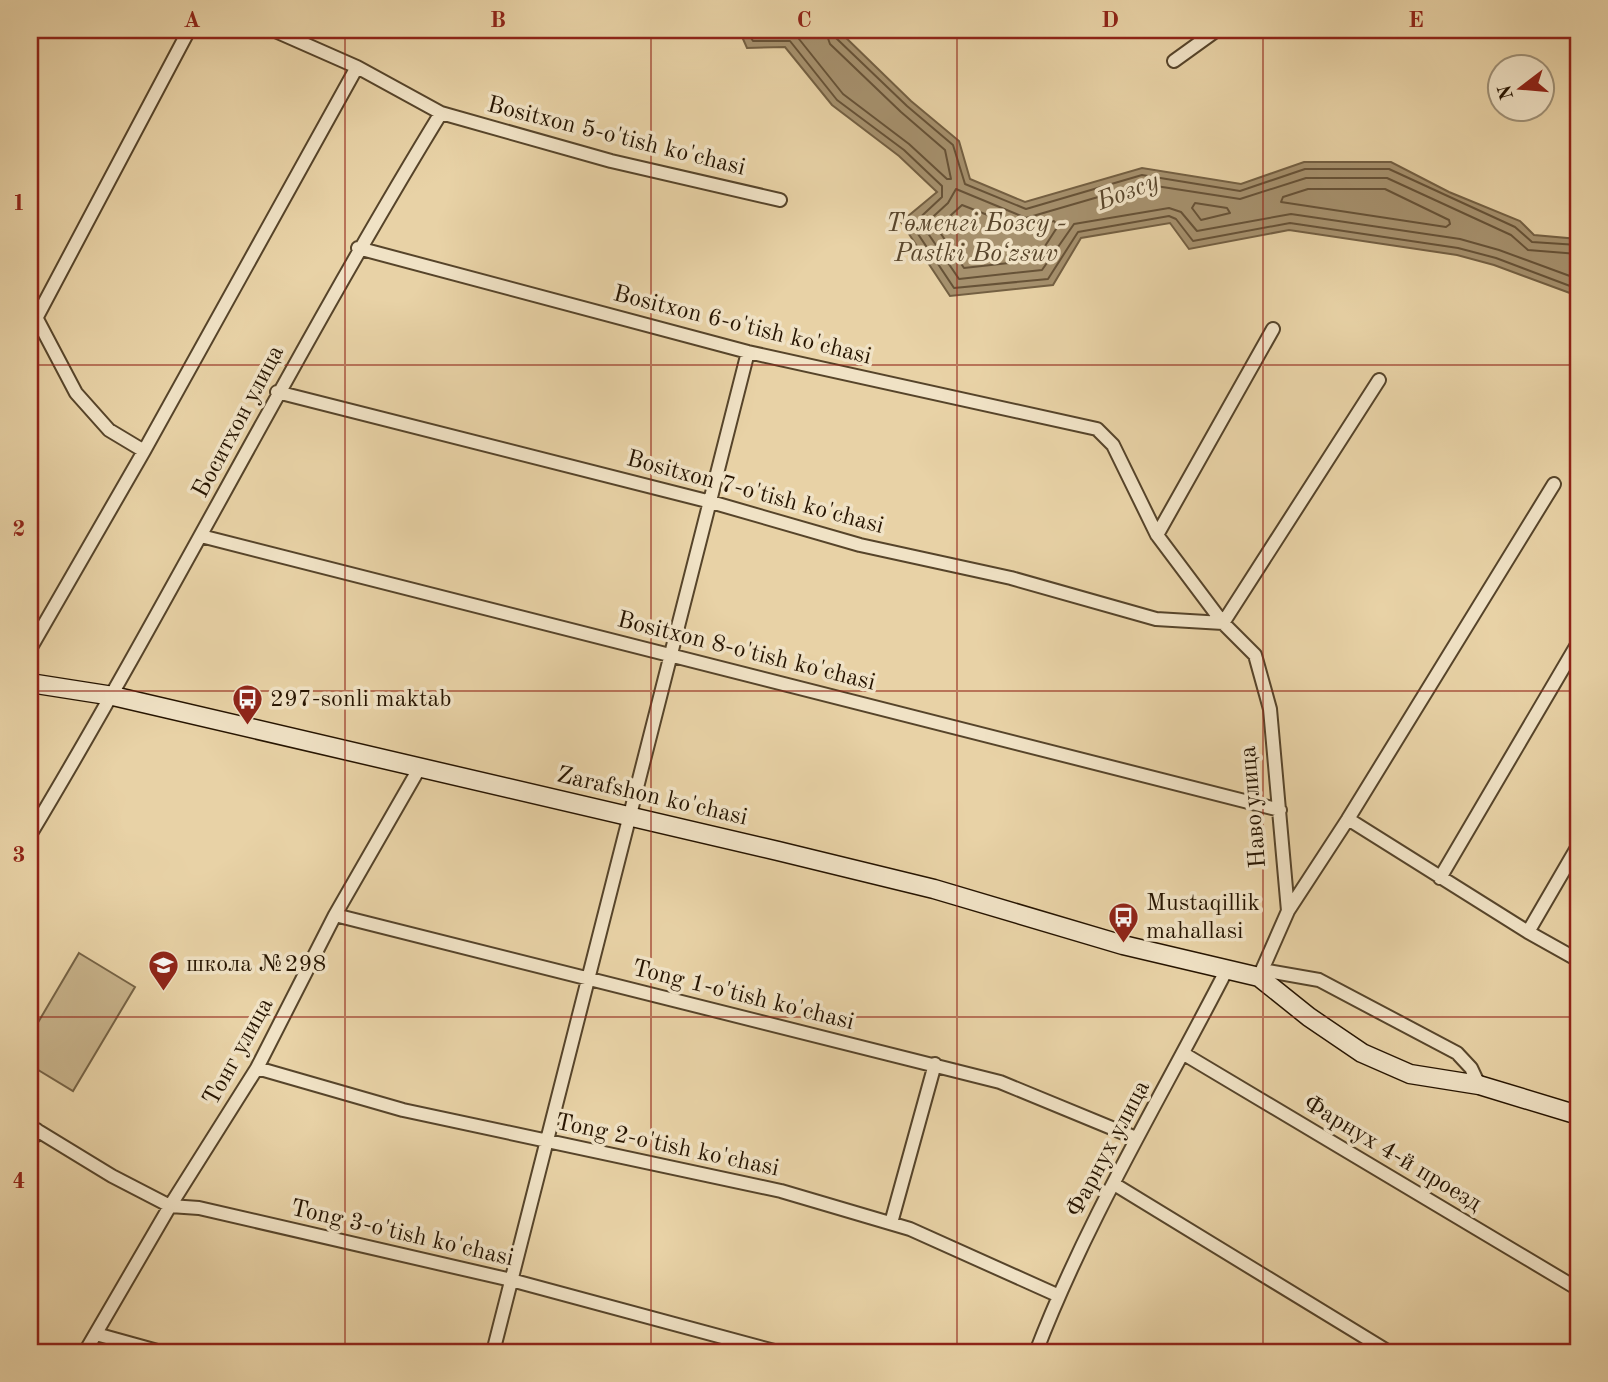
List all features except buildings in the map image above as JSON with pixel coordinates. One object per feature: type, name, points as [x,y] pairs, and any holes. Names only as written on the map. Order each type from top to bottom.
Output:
[{"type":"street","points":[[30,330],[33,316],[189,30]]},
{"type":"street","points":[[273,30],[357,67],[441,113]]},
{"type":"street","points":[[1174,61],[1217,30]]},
{"type":"street","points":[[30,649],[144,451],[357,67]]},
{"type":"street","name":"Bositxon 5-o'tish ko'chasi","points":[[441,113],[611,161],[780,200]]},
{"type":"street","name":"Боситхон улица","points":[[30,835],[113,696],[358,248],[441,113]]},
{"type":"street","name":"Bositxon 6-o'tish ko'chasi","points":[[358,248],[748,352],[1097,429],[1113,445]]},
{"type":"street","points":[[33,316],[76,393],[109,430],[144,451]]},
{"type":"street","points":[[1157,535],[1273,329]]},
{"type":"street","points":[[493,1352],[673,655],[748,352]]},
{"type":"street","points":[[1223,623],[1379,380]]},
{"type":"street","name":"Bositxon 7-o'tish ko'chasi","points":[[277,392],[711,502],[860,545],[1011,578],[1156,619],[1223,623]]},
{"type":"street","name":"Наво улица","points":[[1113,445],[1157,535],[1223,623],[1255,656],[1270,709],[1287,911],[1260,974]]},
{"type":"street","points":[[1287,911],[1348,818],[1554,484]]},
{"type":"street","name":"Bositxon 8-o'tish ko'chasi","points":[[201,536],[1280,810]]},
{"type":"street","points":[[1440,878],[1578,643]]},
{"type":"street","name":"Zarafshon ko'chasi","points":[[30,682],[113,696],[420,767],[933,889],[1123,944],[1227,970],[1260,974]]},
{"type":"street","name":"Тонг улица","points":[[85,1352],[170,1206],[257,1068],[335,915],[420,767]]},
{"type":"street","points":[[1348,818],[1440,878],[1578,960]]},
{"type":"street","points":[[1528,932],[1578,846]]},
{"type":"street","name":"Tong 1-o'tish ko'chasi","points":[[335,915],[589,981],[936,1064],[1000,1082],[1136,1138]]},
{"type":"street","name":"Фарнух улица","points":[[1035,1352],[1057,1295],[1136,1138],[1184,1054],[1227,970]]},
{"type":"street","points":[[1260,974],[1309,1017],[1362,1053],[1410,1074],[1479,1085],[1578,1115]]},
{"type":"street","points":[[1260,974],[1319,980],[1457,1053],[1471,1068],[1479,1085]]},
{"type":"street","name":"Фарнух 4-й проезд","points":[[1184,1054],[1578,1289]]},
{"type":"street","points":[[891,1223],[936,1064]]},
{"type":"street","name":"Tong 2-o'tish ko'chasi","points":[[257,1068],[403,1110],[781,1191],[910,1228],[1057,1295]]},
{"type":"street","points":[[30,1143],[34,1128]]},
{"type":"street","name":"Tong 3-o'tish ko'chasi","points":[[34,1128],[111,1176],[170,1206],[199,1208],[511,1280],[778,1352]]},
{"type":"street","points":[[1114,1184],[1389,1352]]},
{"type":"street","points":[[96,1334],[161,1352]]},
{"type":"shaded area","points":[[79,953],[135,987],[73,1091],[30,1065],[30,1036]]},
{"type":"water","name":"Төменгі Бозсу - Pastki Boʻzsuv","points":[[739,30],[838,30],[911,101],[959,141],[970,179],[1025,202],[1142,168],[1241,184],[1304,162],[1391,162],[1449,192],[1520,221],[1534,235],[1578,239],[1578,296],[1494,265],[1457,255],[1289,230],[1189,249],[1170,223],[1081,238],[1053,285],[950,296],[901,222],[937,192],[899,156],[832,105],[785,47],[747,48]]},
{"type":"place","name":"297-sonli maktab","points":[[247,727]]},
{"type":"place","name":"Mustaqillik mahallasi","points":[[1123,945]]},
{"type":"place","name":"школа №298","points":[[163,992]]},
{"type":"water label","name":"Бозсу","points":[[1128,192]]}]
